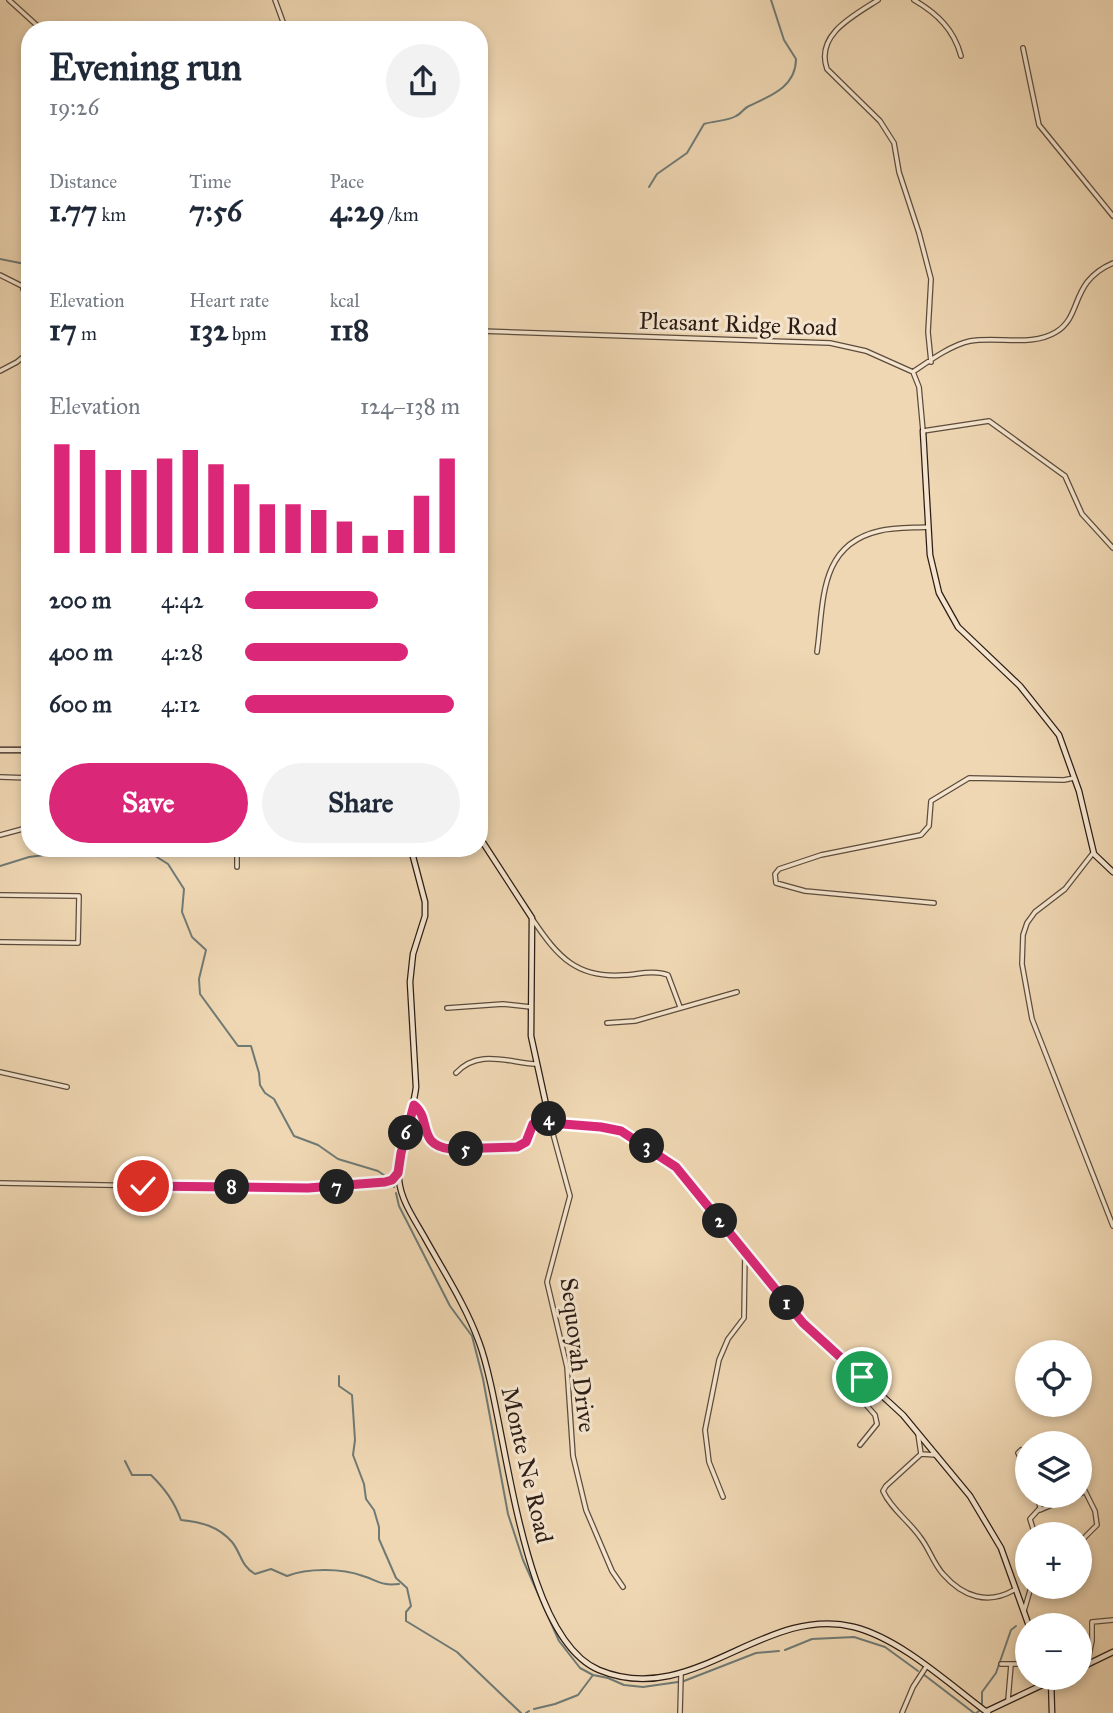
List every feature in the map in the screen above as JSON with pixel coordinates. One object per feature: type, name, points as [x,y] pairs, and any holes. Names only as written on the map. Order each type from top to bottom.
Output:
[{"type":"street","points":[[9,0],[32,21]]},
{"type":"street","points":[[275,0],[283,21]]},
{"type":"street","points":[[878,0],[836,30],[828,39],[824,59],[827,69],[880,121],[894,143],[899,172],[931,279],[928,332],[931,362]]},
{"type":"street","points":[[914,0],[947,26],[954,35],[961,56]]},
{"type":"street","points":[[1023,48],[1039,125],[1113,216]]},
{"type":"street","points":[[1113,263],[1098,270],[1086,281],[1066,322],[1056,332],[1035,338],[970,342],[913,372],[919,387],[933,574],[947,611],[958,627],[1020,686],[1059,735],[1074,778],[1093,853],[1100,863],[1113,872]]},
{"type":"street","points":[[0,275],[21,288]]},
{"type":"street","name":"Pleasant Ridge Road","points":[[488,331],[830,343],[866,351],[913,372]]},
{"type":"street","points":[[0,372],[21,359]]},
{"type":"street","points":[[923,431],[989,421],[1065,476],[1082,514],[1113,548]]},
{"type":"street","points":[[817,652],[824,586],[839,555],[855,541],[871,533],[929,527]]},
{"type":"street","points":[[0,750],[21,750]]},
{"type":"street","points":[[0,777],[21,778]]},
{"type":"street","points":[[934,903],[805,891],[776,884],[775,874],[779,869],[821,855],[921,835],[929,826],[931,801],[964,779],[1074,778]]},
{"type":"street","points":[[0,835],[21,829]]},
{"type":"street","points":[[488,850],[549,944],[564,961],[575,967],[610,976],[650,973],[668,975],[680,1007]]},
{"type":"street","points":[[1093,853],[1072,881],[1035,912],[1027,923],[1023,935],[1022,964],[1032,1019],[1113,1226]]},
{"type":"street","points":[[237,857],[237,867]]},
{"type":"street","name":"Monte Ne Road","points":[[413,857],[425,902],[422,928],[411,969],[410,995],[416,1072],[414,1105],[398,1173],[402,1192],[412,1214],[479,1342],[490,1380],[520,1528],[555,1624],[576,1655],[598,1670],[640,1679],[681,1675],[778,1633],[825,1625],[852,1627],[874,1634],[926,1667],[987,1712]]},
{"type":"street","points":[[0,895],[79,896],[78,943],[0,942]]},
{"type":"street","points":[[532,918],[531,1036],[550,1123],[611,1128],[651,1148],[686,1177],[803,1323],[895,1408],[970,1496],[992,1529],[1023,1613]]},
{"type":"street","points":[[607,1023],[635,1021],[737,992]]},
{"type":"street","points":[[447,1008],[503,1004],[531,1007]]},
{"type":"street","points":[[456,1073],[471,1061],[483,1058],[535,1064]]},
{"type":"street","points":[[0,1072],[67,1087]]},
{"type":"street","points":[[414,1105],[419,1110],[430,1140],[442,1148],[451,1149],[517,1147],[526,1142],[533,1124],[547,1113]]},
{"type":"street","name":"Sequoyah Drive","points":[[550,1123],[570,1196],[547,1282],[565,1354],[571,1445],[586,1510],[607,1560],[623,1587]]},
{"type":"street","points":[[0,1183],[308,1188],[385,1182],[392,1180],[398,1173]]},
{"type":"street","points":[[723,1497],[709,1462],[705,1430],[719,1360],[728,1339],[744,1318],[745,1251]]},
{"type":"street","points":[[860,1376],[854,1391],[875,1415],[877,1424],[860,1444]]},
{"type":"street","points":[[917,1432],[921,1454]]},
{"type":"street","points":[[938,1456],[921,1454],[886,1486],[883,1491],[888,1501],[923,1541],[943,1574],[956,1585],[982,1598],[997,1598],[1014,1590]]},
{"type":"street","points":[[1092,1507],[1097,1525],[1092,1530]]},
{"type":"street","points":[[1031,1522],[1030,1519],[1038,1511],[1045,1508]]},
{"type":"street","points":[[1023,1613],[1027,1599]]},
{"type":"street","points":[[1092,1622],[1113,1620]]},
{"type":"street","points":[[1092,1662],[1113,1652]]},
{"type":"street","points":[[1000,1664],[1015,1665]]},
{"type":"street","points":[[1008,1702],[1011,1665]]},
{"type":"street","points":[[902,1713],[912,1687],[926,1667]]},
{"type":"street","points":[[680,1713],[681,1675]]},
{"type":"street","points":[[987,1712],[1031,1690]]},
{"type":"street","points":[[1052,1713],[1053,1690]]},
{"type":"waterway","points":[[649,187],[657,174],[687,153],[704,124],[738,115],[780,89],[792,77],[796,59],[784,40],[771,0]]},
{"type":"waterway","points":[[0,259],[21,263]]},
{"type":"waterway","points":[[0,866],[29,857]]},
{"type":"waterway","points":[[157,857],[168,864],[184,889],[182,912],[192,937],[206,950],[199,979],[200,994],[238,1046],[251,1046],[260,1085],[265,1093],[274,1099],[294,1136],[318,1145],[338,1159],[378,1171],[388,1178]]},
{"type":"waterway","points":[[392,1183],[394,1187]]},
{"type":"waterway","points":[[396,1193],[399,1206],[450,1306],[472,1336],[483,1379],[508,1514],[523,1560],[559,1641],[580,1668],[593,1675],[624,1685],[643,1687],[678,1682]]},
{"type":"waterway","points":[[339,1376],[339,1386],[352,1395],[355,1440],[353,1455],[364,1484],[366,1499],[374,1510],[379,1539],[396,1578],[407,1588],[411,1606],[406,1612],[406,1621],[457,1652],[521,1713]]},
{"type":"waterway","points":[[125,1461],[132,1475],[151,1475],[156,1480],[172,1501],[181,1520],[209,1526],[227,1537],[247,1567],[255,1574],[271,1569],[287,1576],[314,1570],[335,1570],[355,1573],[384,1584],[399,1584]]},
{"type":"waterway","points":[[982,1704],[982,1692],[996,1673],[1011,1630],[1015,1627]]},
{"type":"waterway","points":[[785,1650],[812,1639],[854,1637],[885,1647],[918,1671]]},
{"type":"waterway","points":[[684,1681],[756,1653],[779,1651]]},
{"type":"waterway","points":[[923,1674],[974,1713]]},
{"type":"waterway","points":[[534,1709],[578,1695],[593,1675]]},
{"type":"route","points":[[143,1186],[308,1188],[392,1180],[398,1173],[414,1105],[419,1110],[426,1134],[442,1148],[517,1147],[526,1142],[538,1118],[547,1113],[550,1123],[611,1128],[651,1148],[676,1167],[803,1323],[862,1377]]}]
